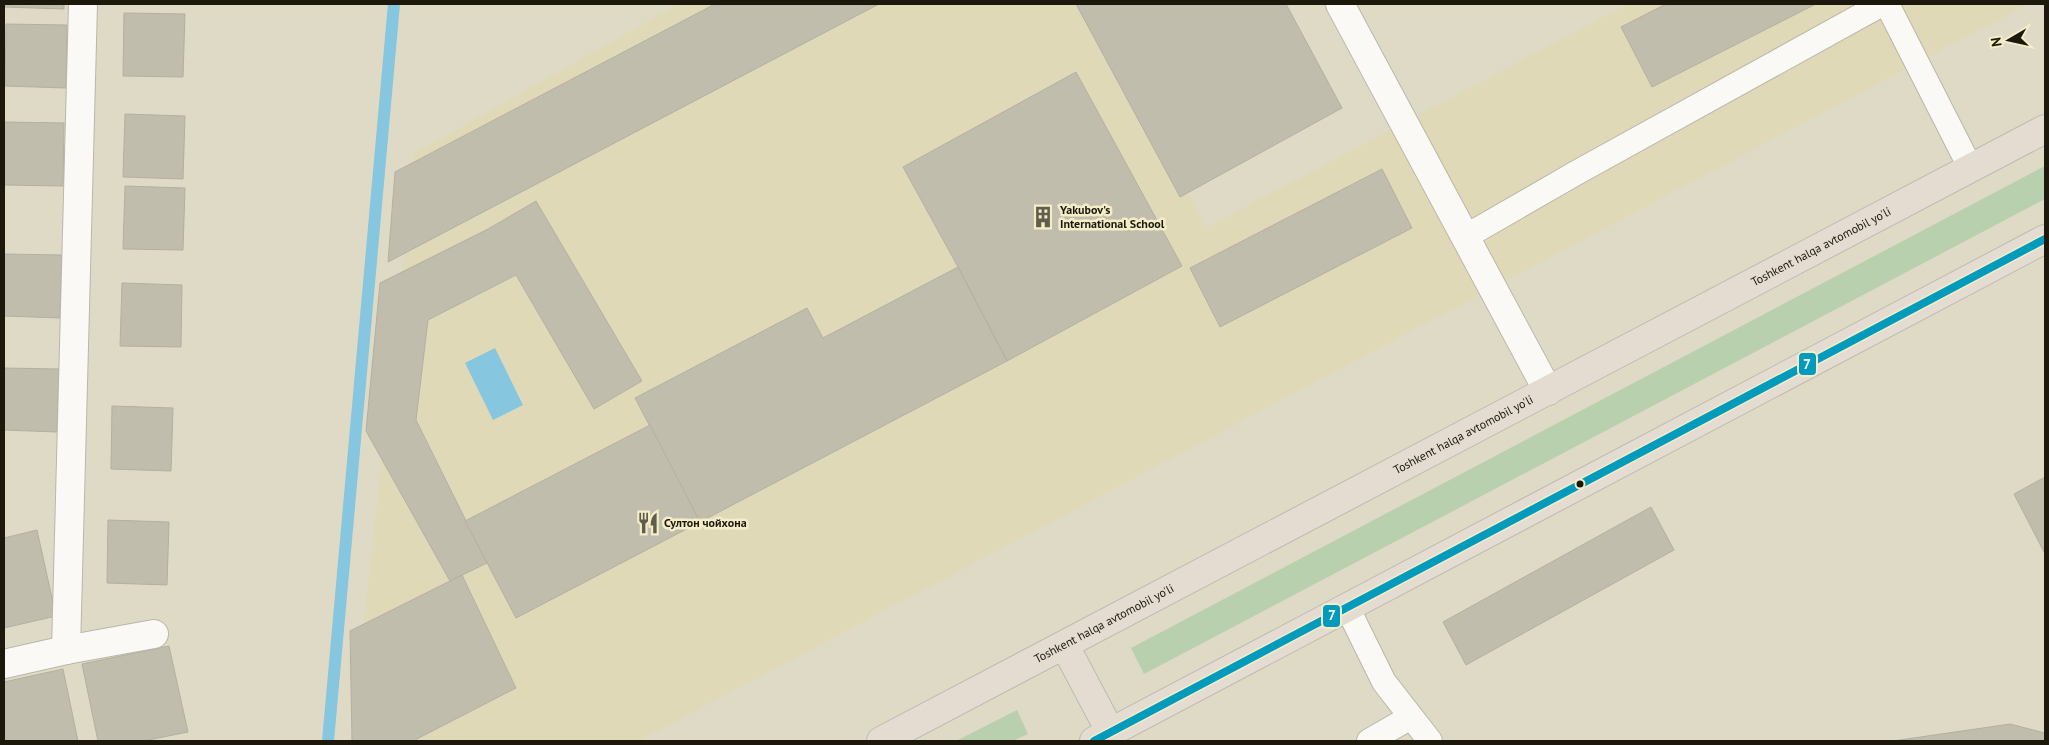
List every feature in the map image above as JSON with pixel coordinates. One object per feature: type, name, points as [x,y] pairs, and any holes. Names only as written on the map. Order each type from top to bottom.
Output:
[{"type":"highway","name":"Toshkent halqa avtomobil yo'li","points":[[881,741],[2045,130]]},
{"type":"highway","points":[[1065,646],[1102,737],[2045,240]]},
{"type":"street","points":[[66,650],[83,4]]},
{"type":"street","points":[[1340,4],[1548,391]]},
{"type":"street","points":[[4,664],[66,650],[154,634]]},
{"type":"lane","points":[[1465,237],[1576,173],[1882,4]]},
{"type":"lane","points":[[1887,4],[1971,169]]},
{"type":"lane","points":[[1348,607],[1384,682],[1430,741]]},
{"type":"lane","points":[[1368,741],[1411,717]]},
{"type":"shaded area","points":[[678,4],[1084,4],[1207,227],[1627,4],[2028,4],[639,741],[351,741],[415,153]]},
{"type":"green space","points":[[2045,166],[2045,199],[1144,674],[1131,648]]},
{"type":"green space","points":[[1017,710],[1028,734],[1013,741],[956,741]]},
{"type":"water","points":[[495,348],[523,405],[493,420],[465,363]]},
{"type":"building","points":[[4,4],[64,4],[64,9],[4,7]]},
{"type":"building","points":[[715,4],[879,4],[388,262],[395,172]]},
{"type":"building","points":[[1076,4],[1286,4],[1342,108],[1180,197]]},
{"type":"building","points":[[1666,4],[1816,4],[1652,87],[1621,27]]},
{"type":"building","points":[[124,13],[185,14],[183,77],[123,76]]},
{"type":"building","points":[[6,24],[67,25],[66,88],[5,86]]},
{"type":"building","name":"Yakubov's International School","points":[[1076,72],[1182,266],[1007,361],[903,167]]},
{"type":"building","points":[[125,114],[185,116],[183,179],[123,177]]},
{"type":"building","points":[[4,122],[64,123],[63,186],[4,185]]},
{"type":"building","points":[[1382,169],[1412,228],[1220,327],[1190,268]]},
{"type":"building","points":[[125,186],[185,188],[183,250],[123,249]]},
{"type":"building","points":[[536,201],[642,381],[594,409],[516,275],[428,320],[416,420],[487,563],[450,581],[366,431],[380,283],[488,229]]},
{"type":"building","points":[[4,254],[62,255],[60,318],[4,316]]},
{"type":"building","points":[[958,267],[1007,361],[700,522],[635,398],[807,308],[823,338]]},
{"type":"building","points":[[122,283],[182,285],[181,347],[120,346]]},
{"type":"building","points":[[4,368],[59,369],[57,432],[4,430]]},
{"type":"building","points":[[112,406],[173,408],[171,471],[111,469]]},
{"type":"building","points":[[650,425],[700,522],[516,618],[465,521]]},
{"type":"building","points":[[2045,477],[2045,552],[2044,552],[2014,494]]},
{"type":"building","points":[[1651,507],[1674,550],[1466,665],[1443,622]]},
{"type":"building","points":[[108,520],[169,522],[167,585],[107,583]]},
{"type":"building","points":[[37,530],[56,616],[4,628],[4,538]]},
{"type":"building","points":[[462,575],[516,688],[413,741],[352,741],[350,631]]},
{"type":"building","points":[[169,646],[188,732],[143,741],[98,741],[82,664]]},
{"type":"building","points":[[63,669],[78,741],[4,741],[4,682]]},
{"type":"building","points":[[2010,724],[2045,733],[2045,741],[1893,741]]},
{"type":"waterway","points":[[328,741],[394,4]]},
{"type":"transit line","name":"7","points":[[1094,741],[2045,239]]},
{"type":"place","name":"Yakubov's International School","points":[[1043,217]]},
{"type":"place","name":"Султон чойхона","points":[[648,523]]}]
